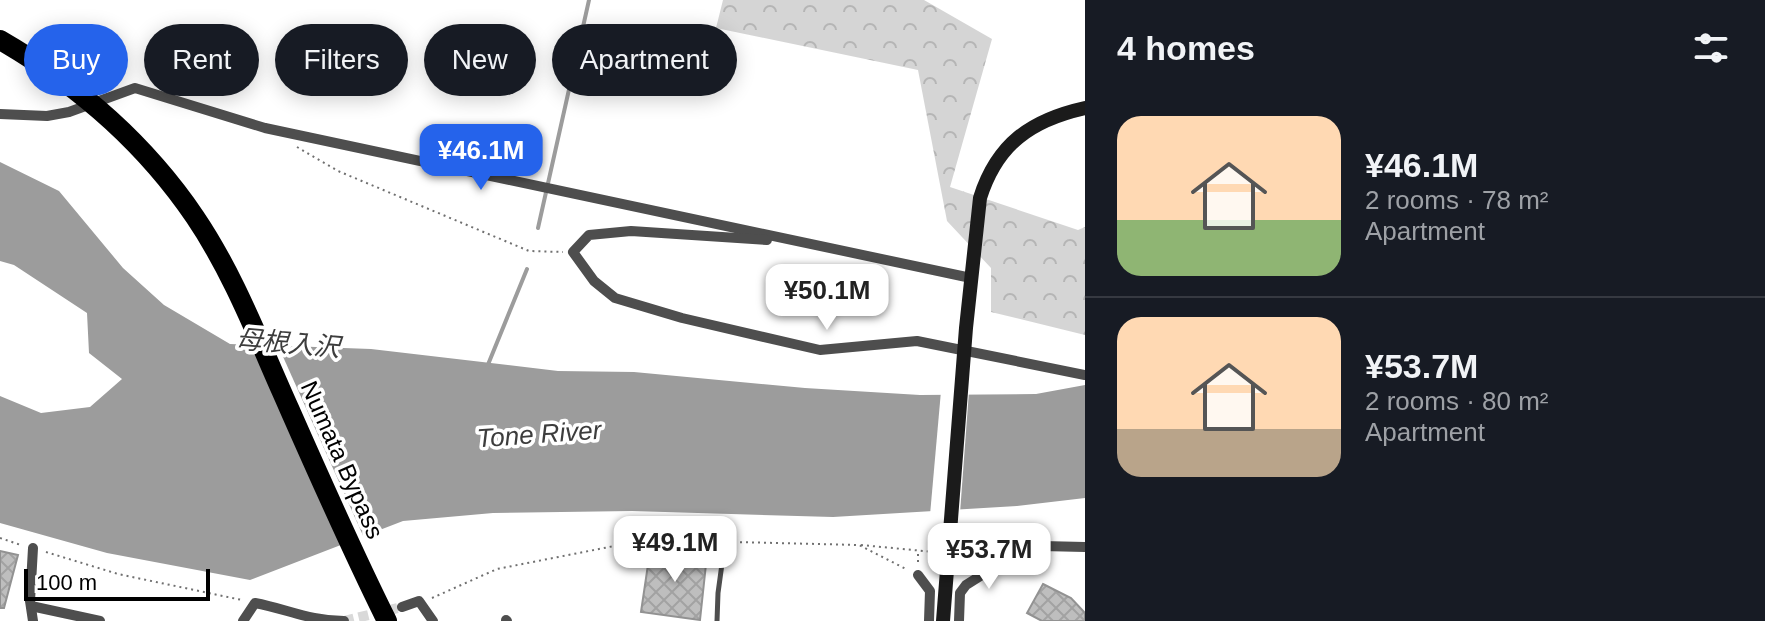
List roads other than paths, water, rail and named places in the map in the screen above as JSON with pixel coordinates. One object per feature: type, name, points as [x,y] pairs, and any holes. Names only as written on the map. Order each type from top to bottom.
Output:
[{"type":"highway","name":"Numata Bypass","points":[[0,40],[34,59],[82,93],[113,120],[156,166],[210,241],[243,303],[390,611]]},
{"type":"street","points":[[0,114],[58,114],[135,88],[265,128],[971,278]]},
{"type":"street","points":[[943,621],[951,555],[966,328],[980,198],[996,161],[1030,127],[1055,115],[1085,108]]},
{"type":"street","points":[[798,241],[631,231],[589,235],[573,252],[594,281],[615,298],[682,318],[820,350],[917,341],[1085,375]]},
{"type":"street","points":[[959,621],[960,592],[1012,556],[1042,546],[1085,547]]},
{"type":"street","points":[[33,548],[33,621]]},
{"type":"street","points":[[918,575],[934,591],[929,621]]},
{"type":"street","points":[[390,611],[419,601],[433,621]]},
{"type":"street","points":[[243,621],[255,603],[278,607],[299,616],[344,621]]},
{"type":"street","points":[[31,606],[100,621]]},
{"type":"lane","points":[[717,621],[725,542]]},
{"type":"water","name":"Tone River","points":[[0,162],[59,191],[123,268],[164,305],[230,344],[371,349],[558,371],[634,372],[920,395],[1036,394],[1085,385],[1085,498],[1017,506],[833,517],[632,511],[493,513],[403,521],[250,580],[107,553],[0,523],[0,396],[41,413],[90,407],[122,379],[89,353],[87,313],[14,265],[0,261]]},
{"type":"waterway","name":"母根入沢","points":[[538,228],[589,0]]},
{"type":"waterway","name":"母根入沢","points":[[487,367],[527,269]]},
{"type":"tunnel","points":[[344,621],[402,607]]}]
